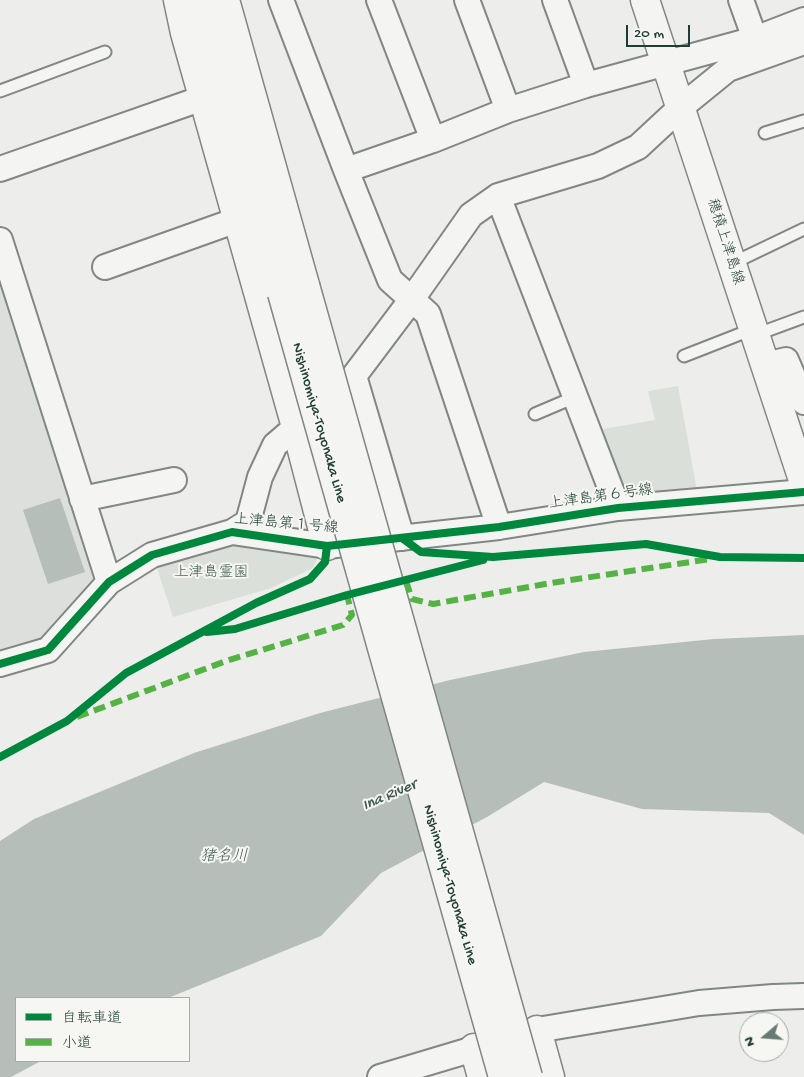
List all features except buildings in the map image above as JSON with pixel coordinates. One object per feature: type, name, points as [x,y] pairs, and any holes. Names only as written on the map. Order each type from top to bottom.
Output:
[{"type":"main road","points":[[178,0],[185,33],[296,427],[327,546]]},
{"type":"main road","name":"Nishinomiya-Toyonaka Line","points":[[199,0],[293,289],[528,1077]]},
{"type":"main road","name":"Nishinomiya-Toyonaka Line","points":[[225,0],[293,289],[503,1077]]},
{"type":"main road","name":"穂積上津島線","points":[[645,0],[667,62],[680,108],[804,483]]},
{"type":"main road","points":[[537,1030],[550,1077]]},
{"type":"main road","points":[[474,1048],[482,1077]]},
{"type":"street","points":[[281,0],[390,280],[428,314],[499,527]]},
{"type":"street","points":[[379,0],[433,140]]},
{"type":"street","points":[[466,0],[508,110]]},
{"type":"street","points":[[555,0],[586,85]]},
{"type":"street","points":[[741,0],[755,39]]},
{"type":"street","points":[[346,170],[433,140],[508,110],[586,85],[755,39],[804,20]]},
{"type":"street","points":[[402,538],[354,376],[412,299],[470,215],[498,196],[598,166],[638,147],[680,108],[728,69],[804,42]]},
{"type":"street","points":[[0,169],[204,98]]},
{"type":"street","points":[[498,196],[618,508]]},
{"type":"street","points":[[105,267],[237,220]]},
{"type":"street","points":[[0,240],[109,582]]},
{"type":"street","points":[[765,365],[786,360],[804,402]]},
{"type":"street","points":[[232,532],[248,522],[260,477],[275,445],[296,427]]},
{"type":"street","points":[[82,500],[174,480]]},
{"type":"street","name":"上津島第６号線","points":[[402,538],[499,527],[618,508],[804,492]]},
{"type":"street","name":"上津島第１号線","points":[[0,664],[48,650],[109,582],[152,555],[232,532],[327,546],[402,538]]},
{"type":"street","points":[[380,1077],[537,1030],[699,1003],[804,996]]},
{"type":"lane","points":[[0,91],[105,52]]},
{"type":"lane","points":[[765,133],[804,121]]},
{"type":"lane","points":[[731,264],[804,229]]},
{"type":"lane","points":[[684,356],[804,317]]},
{"type":"lane","points":[[535,414],[575,397]]},
{"type":"shaded area","points":[[0,282],[100,570],[43,644],[0,656]]},
{"type":"green space","points":[[678,386],[697,491],[629,497],[621,491],[598,430],[655,420],[648,391]]},
{"type":"green space","name":"上津島霊園","points":[[232,540],[319,554],[313,568],[271,588],[173,617],[155,562]]},
{"type":"water","points":[[60,498],[85,572],[48,584],[23,510]]},
{"type":"water","name":"猪名川","points":[[804,635],[804,835],[769,813],[642,809],[544,782],[487,817],[381,873],[321,936],[170,997],[15,997],[15,1062],[39,1062],[11,1077],[0,1077],[0,841],[34,819],[194,753],[320,713],[450,680],[584,652],[714,639]]},
{"type":"marked path","points":[[406,581],[412,599],[433,604],[551,583],[710,559]]},
{"type":"marked path","points":[[77,717],[226,661],[343,625],[352,615],[347,595]]},
{"type":"cycle path","points":[[0,664],[48,650],[109,582],[152,555],[232,532],[327,546],[499,527],[618,508],[804,492]]},
{"type":"cycle path","points":[[402,538],[421,552],[493,557],[646,544],[720,557],[804,558]]},
{"type":"cycle path","points":[[0,757],[67,721],[126,673],[256,603],[310,579],[325,562],[327,546]]},
{"type":"cycle path","points":[[207,632],[235,629],[347,595],[483,560]]},
{"type":"water label","name":"Ina River","points":[[390,796]]}]
